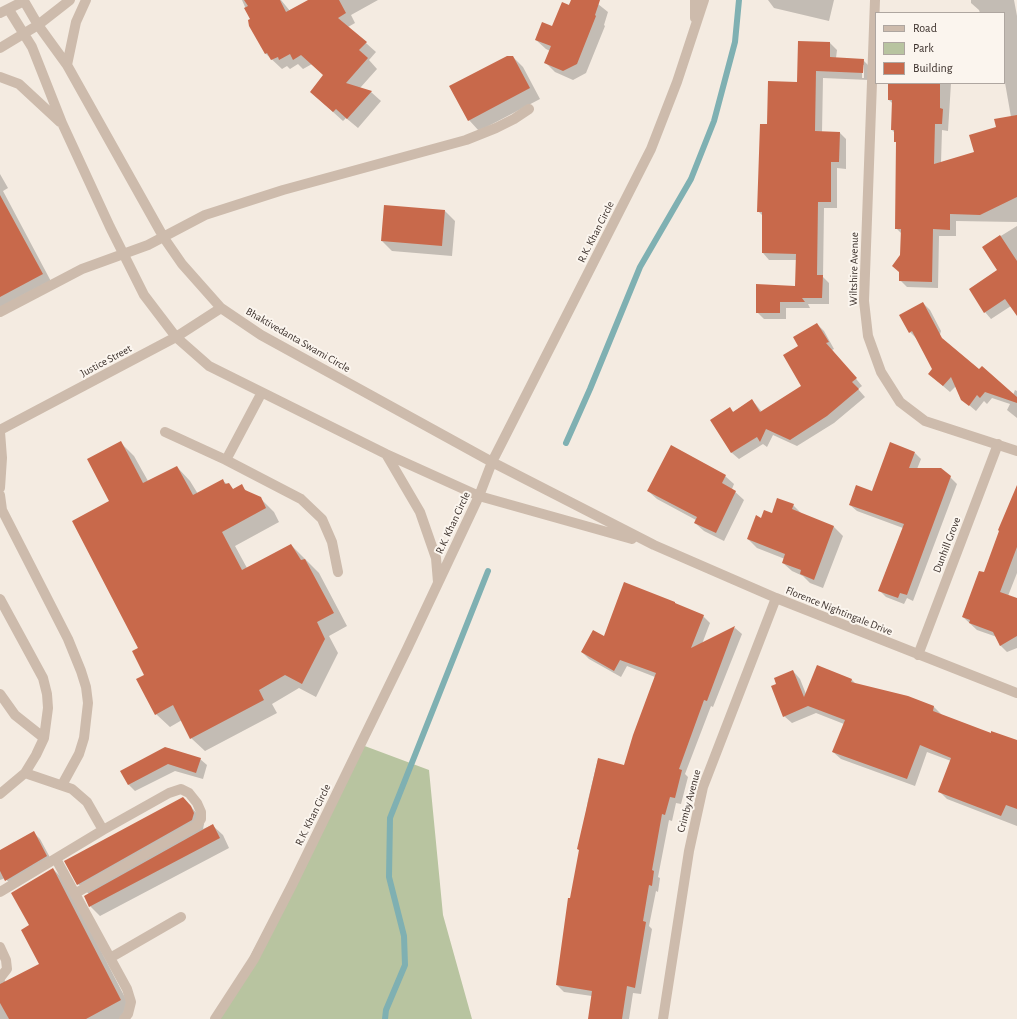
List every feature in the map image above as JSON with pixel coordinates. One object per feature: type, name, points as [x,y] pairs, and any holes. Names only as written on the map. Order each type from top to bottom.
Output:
[{"type":"street","points":[[0,48],[25,34],[70,0]]},
{"type":"street","points":[[67,65],[76,22],[86,0]]},
{"type":"street","name":"R.K. Khan Circle","points":[[695,0],[695,28]]},
{"type":"street","name":"R.K. Khan Circle","points":[[215,1019],[254,959],[292,885],[438,584],[479,496],[492,462],[651,149],[677,82],[704,0]]},
{"type":"street","name":"Wiltshire Avenue","points":[[875,0],[864,302],[868,336],[881,372],[900,402],[925,421],[1017,451]]},
{"type":"street","name":"Bhaktivedanta Swami Circle","points":[[5,11],[25,1],[38,25],[67,65],[164,238],[182,264],[221,308],[261,335],[492,462]]},
{"type":"street","points":[[5,11],[25,34],[46,80],[62,123],[144,295],[176,337],[209,366],[261,394],[386,454],[479,496]]},
{"type":"street","points":[[0,77],[19,84],[62,123]]},
{"type":"street","points":[[0,312],[82,269],[164,238],[205,215],[466,140],[496,128],[529,109]]},
{"type":"street","name":"Justice Street","points":[[0,431],[176,337],[221,308]]},
{"type":"street","points":[[226,460],[261,394]]},
{"type":"street","points":[[0,431],[2,458],[0,488]]},
{"type":"street","points":[[165,432],[226,460],[301,499],[322,519],[332,542],[338,572]]},
{"type":"street","name":"Dunhill Grove","points":[[918,655],[998,444]]},
{"type":"street","points":[[386,454],[420,512],[436,558],[438,584]]},
{"type":"street","name":"Florence Nightingale Drive","points":[[492,462],[654,545],[776,598],[1017,693]]},
{"type":"street","points":[[0,495],[2,510],[68,639],[86,687],[88,703],[84,738],[79,754],[62,785]]},
{"type":"street","name":"Florence Nightingale Drive","points":[[479,496],[654,545]]},
{"type":"street","points":[[0,598],[43,678],[47,694],[48,708],[44,738],[25,773],[0,794]]},
{"type":"street","name":"Crimby Avenue","points":[[663,1019],[689,852],[703,787],[776,598]]},
{"type":"street","points":[[0,694],[15,715],[44,738]]},
{"type":"street","points":[[25,773],[72,789],[88,802],[103,830]]},
{"type":"street","points":[[0,892],[103,830],[169,793],[181,790],[189,793],[197,803],[201,812],[201,819],[197,826],[76,892]]},
{"type":"street","points":[[56,859],[76,892],[127,989],[131,1002],[128,1014],[124,1019]]},
{"type":"street","points":[[110,958],[181,917]]},
{"type":"street","points":[[0,947],[6,960],[7,968],[0,978]]},
{"type":"green space","points":[[362,745],[429,770],[443,915],[472,1019],[217,1019]]},
{"type":"building","points":[[244,0],[280,0],[286,12],[308,0],[339,0],[346,13],[338,18],[367,42],[359,50],[368,58],[346,83],[372,91],[347,119],[336,109],[333,112],[310,92],[323,75],[301,55],[293,60],[290,54],[279,60],[278,57],[271,60],[267,53],[265,54],[249,26],[248,20],[250,19],[244,8],[248,6]]},
{"type":"building","points":[[571,0],[600,0],[595,15],[596,16],[577,64],[563,71],[544,63],[551,46],[535,40],[542,22],[552,26],[562,2],[569,5]]},
{"type":"building","points":[[798,41],[830,42],[830,57],[864,59],[863,73],[816,71],[815,131],[840,132],[839,162],[831,162],[831,202],[818,202],[817,275],[823,275],[822,298],[802,298],[805,302],[780,302],[780,313],[756,313],[756,284],[795,286],[796,254],[762,253],[762,212],[757,212],[760,124],[767,124],[768,81],[797,82]]},
{"type":"building","points":[[507,56],[513,56],[530,88],[468,121],[449,86]]},
{"type":"building","points":[[888,84],[940,84],[940,108],[943,109],[942,124],[935,124],[934,164],[974,152],[969,135],[996,127],[994,119],[1017,115],[1017,197],[980,215],[950,214],[950,230],[933,229],[932,282],[899,281],[899,272],[892,266],[900,255],[901,229],[895,229],[896,142],[894,142],[894,130],[891,130],[892,100],[888,100]]},
{"type":"building","points":[[0,195],[43,274],[0,297]]},
{"type":"building","points":[[384,205],[445,210],[442,246],[381,241]]},
{"type":"building","points":[[1000,235],[1017,261],[1017,316],[1005,299],[984,313],[969,289],[997,270],[982,247]]},
{"type":"building","points":[[923,302],[942,338],[979,369],[982,366],[1017,397],[1017,403],[985,392],[980,398],[977,395],[969,406],[961,400],[951,377],[943,386],[928,374],[932,369],[912,331],[909,333],[899,315]]},
{"type":"building","points":[[817,323],[829,342],[826,343],[857,378],[852,382],[859,389],[827,416],[790,440],[766,429],[760,442],[757,437],[731,453],[710,420],[730,407],[733,412],[752,399],[760,412],[801,386],[783,355],[798,346],[793,337]]},
{"type":"building","points":[[121,441],[143,483],[177,466],[193,495],[223,479],[225,484],[229,483],[233,489],[242,484],[245,490],[261,497],[266,508],[222,532],[242,570],[291,544],[301,560],[305,559],[334,613],[317,622],[325,639],[302,684],[285,675],[259,690],[264,700],[190,739],[173,705],[155,715],[136,679],[144,675],[132,651],[138,648],[72,521],[109,501],[87,459]]},
{"type":"building","points":[[890,442],[915,452],[909,468],[941,468],[951,476],[907,595],[900,593],[898,598],[878,591],[904,524],[849,505],[856,485],[872,491]]},
{"type":"building","points":[[671,445],[726,475],[722,483],[736,491],[716,533],[694,523],[697,517],[647,491]]},
{"type":"building","points":[[1017,485],[1017,547],[1000,592],[1017,598],[1017,636],[1000,646],[993,632],[969,623],[970,620],[962,617],[979,571],[984,572],[999,531],[998,530]]},
{"type":"building","points":[[777,498],[794,504],[792,509],[834,526],[814,580],[800,574],[801,570],[782,563],[785,554],[747,539],[756,515],[761,518],[764,510],[772,513]]},
{"type":"building","points":[[624,582],[704,615],[691,648],[735,626],[707,701],[704,700],[679,769],[682,770],[675,798],[670,797],[665,815],[662,814],[652,870],[654,871],[652,886],[649,885],[643,921],[646,922],[635,988],[627,986],[622,1019],[588,1019],[592,991],[556,985],[568,898],[570,898],[579,850],[577,849],[598,758],[624,765],[633,735],[656,673],[620,660],[614,671],[581,652],[593,630],[604,636]]},
{"type":"building","points":[[817,665],[852,679],[851,682],[908,696],[934,706],[933,711],[991,733],[991,731],[1017,740],[1017,809],[1006,805],[1001,816],[938,792],[951,758],[920,745],[907,779],[832,752],[845,720],[808,706],[783,717],[771,686],[776,684],[774,678],[793,670],[804,697]]},
{"type":"building","points":[[165,747],[201,758],[196,773],[168,764],[128,785],[120,771]]},
{"type":"building","points":[[183,797],[191,806],[194,813],[192,820],[77,885],[64,861]]},
{"type":"building","points":[[213,824],[220,838],[89,907],[84,896]]},
{"type":"building","points":[[34,831],[47,856],[5,881],[0,871],[0,850]]},
{"type":"building","points":[[53,868],[121,1000],[86,1019],[9,1019],[0,1003],[0,984],[39,964],[21,930],[29,925],[11,893]]},
{"type":"waterway","points":[[566,443],[640,267],[691,179],[714,121],[735,42],[739,0]]},
{"type":"waterway","points":[[385,1019],[386,1010],[405,965],[404,936],[389,877],[390,818],[488,571]]}]
